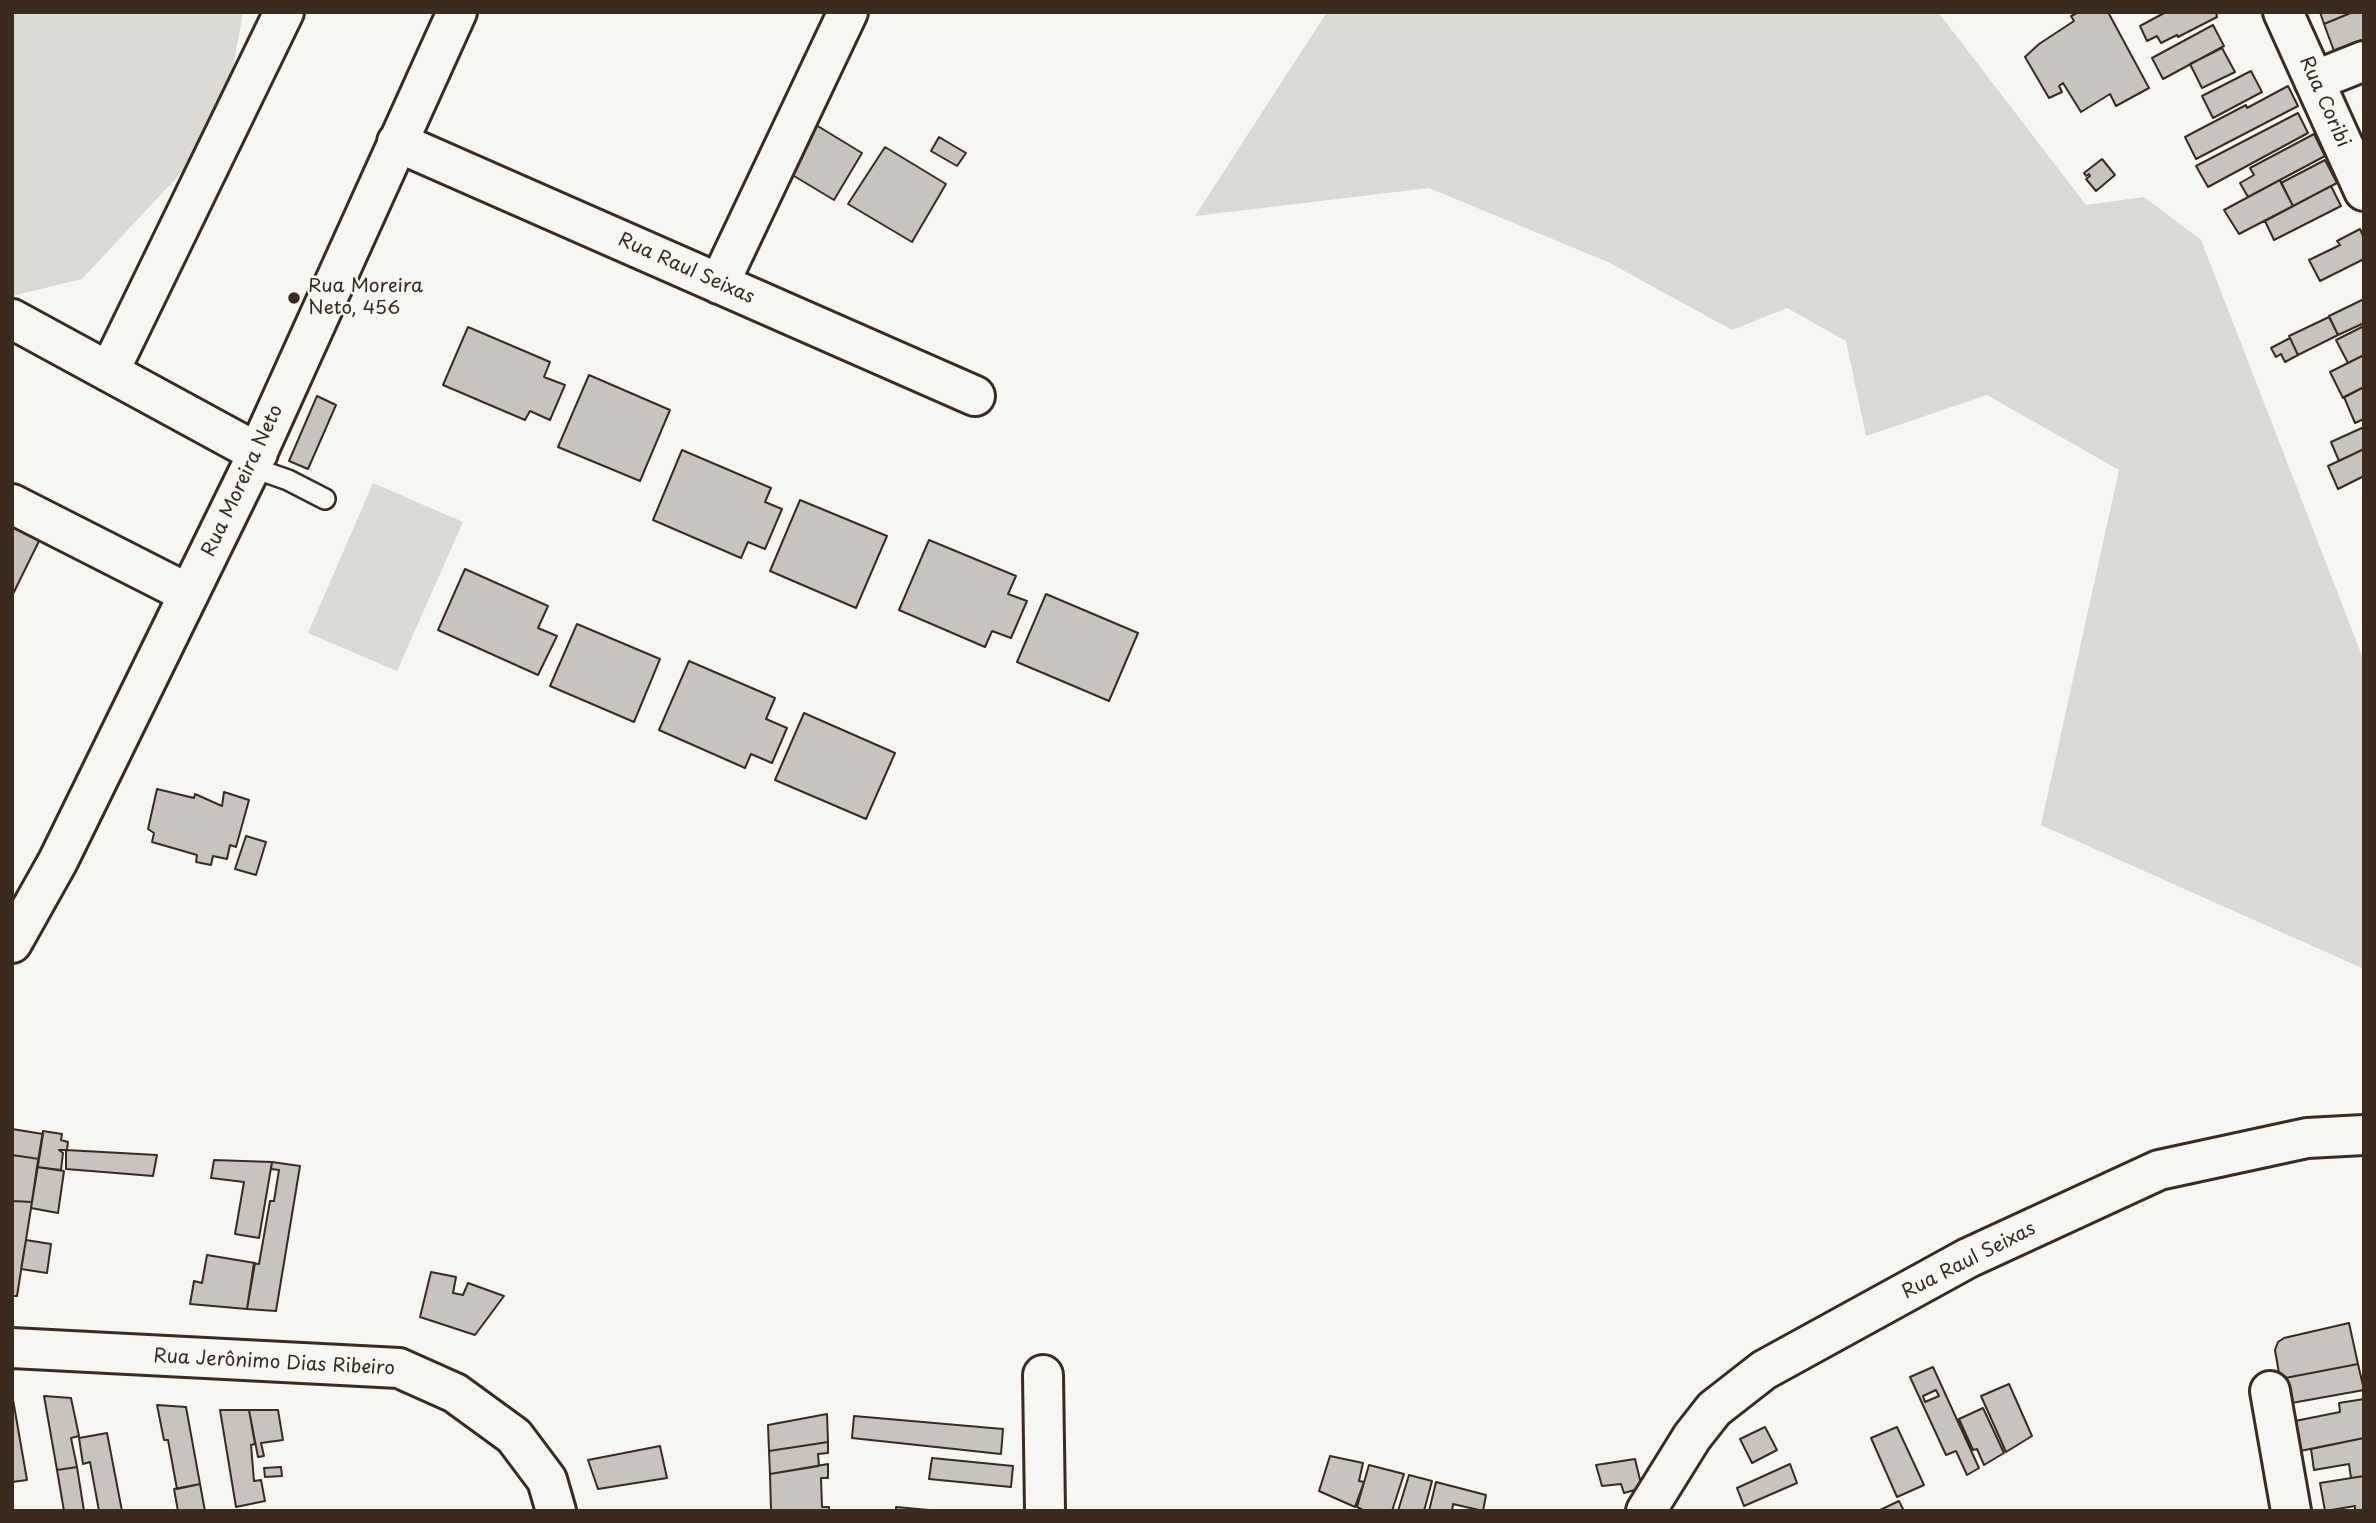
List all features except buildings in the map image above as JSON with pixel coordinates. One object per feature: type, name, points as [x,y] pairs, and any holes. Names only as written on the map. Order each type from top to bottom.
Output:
[{"type":"street","points":[[109,372],[284,12]]},
{"type":"street","name":"Rua Moreira Neto","points":[[12,943],[58,861],[254,460],[457,12]]},
{"type":"street","points":[[719,284],[848,12]]},
{"type":"street","name":"Rua Coribi","points":[[2283,12],[2364,191]]},
{"type":"street","points":[[2314,81],[2364,61]]},
{"type":"street","name":"Rua Raul Seixas","points":[[397,142],[975,396]]},
{"type":"street","points":[[12,319],[109,372],[254,460]]},
{"type":"street","points":[[12,504],[189,594]]},
{"type":"street","name":"Rua Raul Seixas","points":[[1646,1511],[1692,1437],[1714,1409],[1764,1370],[1968,1258],[2159,1170],[2307,1138],[2364,1135]]},
{"type":"street","name":"Rua Jerônimo Dias Ribeiro","points":[[12,1348],[399,1368],[455,1393],[514,1436],[547,1480],[556,1511]]},
{"type":"street","points":[[1043,1375],[1045,1511]]},
{"type":"street","points":[[2270,1391],[2291,1511]]},
{"type":"lane","points":[[254,460],[325,499]]},
{"type":"shaded area","points":[[12,12],[243,12],[222,129],[82,279],[12,296]]},
{"type":"shaded area","points":[[1327,12],[1938,12],[2086,205],[2144,197],[2201,240],[2364,661],[2364,969],[2041,825],[2119,470],[1987,395],[1866,436],[1846,341],[1787,308],[1732,330],[1608,262],[1429,188],[1195,216]]},
{"type":"shaded area","points":[[373,483],[463,522],[397,671],[308,633]]},
{"type":"place","name":"Rua Moreira Neto, 456","points":[[294,298]]}]
